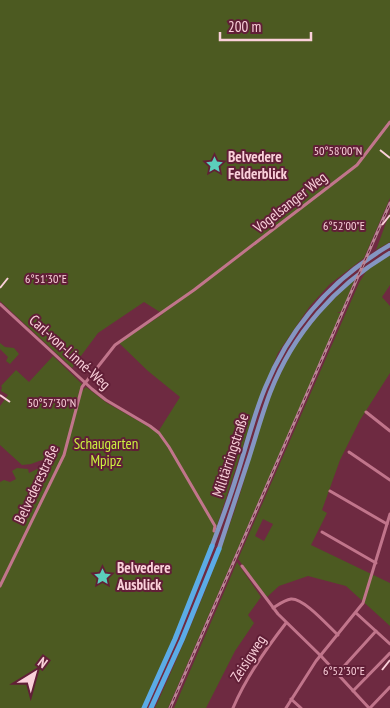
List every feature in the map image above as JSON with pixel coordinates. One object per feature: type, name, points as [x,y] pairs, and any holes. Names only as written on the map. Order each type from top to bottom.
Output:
[{"type":"highway","name":"Militärringstraße","points":[[144,708],[175,639],[212,546]]},
{"type":"highway","name":"Militärringstraße","points":[[151,708],[186,631],[218,549]]},
{"type":"main road","name":"Militärringstraße","points":[[212,546],[265,389],[287,344],[302,321],[326,294],[360,265],[390,245]]},
{"type":"main road","name":"Militärringstraße","points":[[218,549],[264,410],[286,359],[307,326],[331,298],[361,272],[390,253]]},
{"type":"street","name":"Vogelsanger Weg","points":[[194,290],[357,164],[390,122]]},
{"type":"street","name":"Belvederestraße","points":[[0,586],[64,456],[77,400],[84,382],[115,345],[194,290]]},
{"type":"street","name":"Carl-von-Linné-Weg","points":[[0,304],[106,400],[150,426],[159,434],[169,447],[215,526],[214,531]]},
{"type":"street","points":[[366,412],[390,431]]},
{"type":"street","points":[[349,452],[390,480]]},
{"type":"street","points":[[330,491],[387,524]]},
{"type":"street","points":[[286,708],[321,656],[356,613],[366,597],[390,514]]},
{"type":"street","points":[[322,532],[376,563]]},
{"type":"street","points":[[242,566],[286,623],[321,656],[370,708],[390,687]]},
{"type":"street","points":[[273,608],[289,599],[297,600],[338,634]]},
{"type":"street","points":[[356,613],[390,644]]},
{"type":"street","name":"Zeisigweg","points":[[233,708],[252,670],[286,623]]},
{"type":"street","points":[[337,674],[376,631]]},
{"type":"street","points":[[354,691],[390,653]]},
{"type":"street","points":[[291,699],[301,708]]},
{"type":"green space","name":"Schaugarten Mpipz","points":[[0,0],[390,0],[390,198],[364,258],[330,284],[310,306],[278,353],[255,410],[210,547],[186,609],[142,708],[0,708],[0,482],[4,480],[10,482],[16,479],[12,471],[17,468],[28,469],[29,473],[45,465],[42,460],[22,465],[0,445],[0,406],[8,395],[1,391],[1,386],[16,370],[29,382],[53,356],[82,384],[78,395],[86,387],[107,403],[158,432],[180,397],[148,371],[119,343],[163,314],[144,302],[98,333],[72,368],[0,301]]},
{"type":"green space","points":[[390,212],[390,242],[376,250]]},
{"type":"green space","points":[[390,255],[390,285],[382,297],[390,306],[390,373],[360,420],[340,460],[322,510],[327,513],[311,545],[390,583],[390,626],[346,586],[308,576],[279,586],[267,597],[238,559],[359,283],[368,268]],"holes":[[[263,519],[273,524],[264,541],[255,536]]]},
{"type":"green space","points":[[355,279],[342,311],[337,313],[341,313],[168,708],[155,708],[215,566],[268,403],[276,385],[298,342],[334,298]]},
{"type":"green space","points":[[0,343],[5,347],[14,348],[19,354],[10,364],[6,361],[8,357],[0,349]]},
{"type":"green space","points":[[237,562],[261,597],[248,615],[254,623],[235,651],[206,708],[174,708]]},
{"type":"railway","points":[[170,708],[390,203]]},
{"type":"place","name":"Belvedere Felderblick","points":[[214,165]]},
{"type":"place","name":"Belvedere Ausblick","points":[[103,576]]}]
